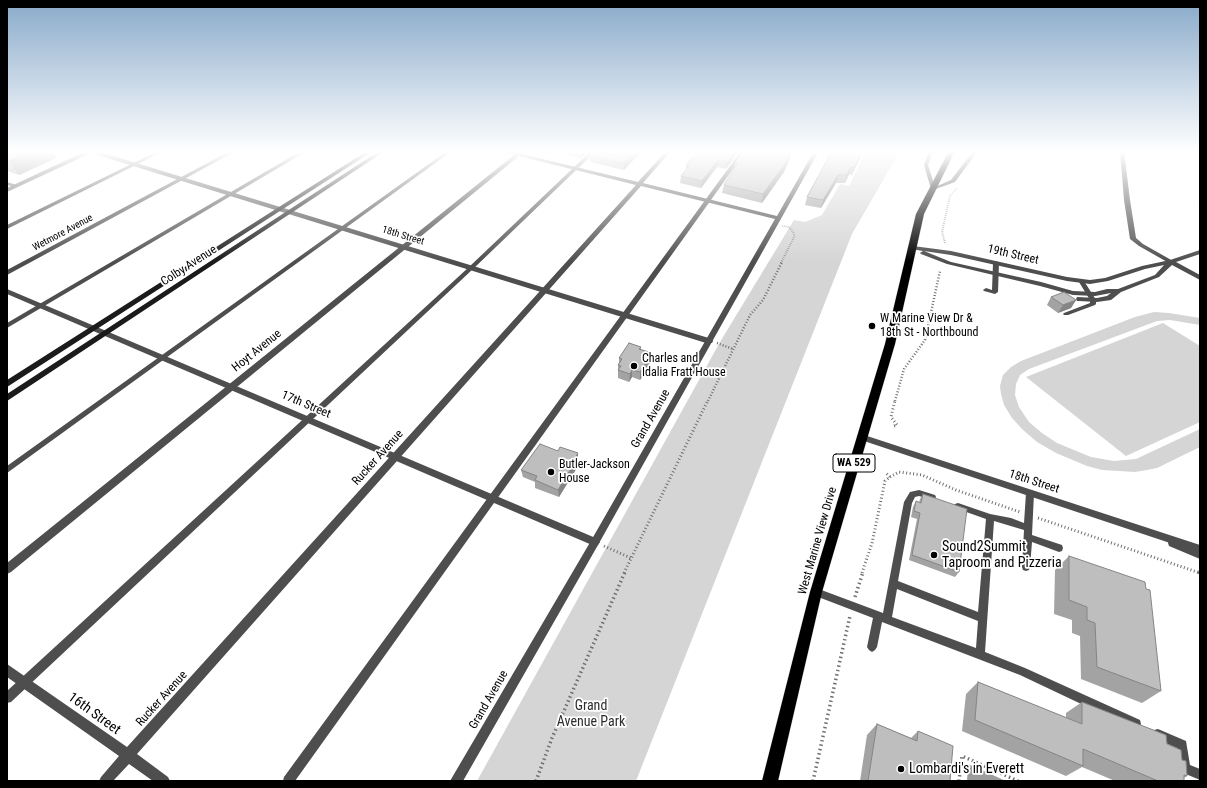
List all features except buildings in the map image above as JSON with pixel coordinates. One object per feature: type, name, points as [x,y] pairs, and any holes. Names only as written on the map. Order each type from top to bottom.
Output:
[{"type":"main road","name":"Colby Avenue","points":[[7,384],[313,188]]},
{"type":"main road","name":"Colby Avenue","points":[[7,398],[328,188]]},
{"type":"main road","name":"West Marine View Drive","points":[[770,781],[816,592],[890,344],[920,214],[932,189]]},
{"type":"street","name":"Wetmore Avenue","points":[[7,273],[166,188]]},
{"type":"street","name":"18th Street","points":[[211,188],[709,341]]},
{"type":"street","name":"Hoyt Avenue","points":[[7,569],[477,188]]},
{"type":"street","name":"Rucker Avenue","points":[[105,781],[637,188]]},
{"type":"street","points":[[656,188],[708,200],[778,221]]},
{"type":"street","name":"Grand Avenue","points":[[456,781],[595,542],[797,188]]},
{"type":"street","name":"19th Street","points":[[913,248],[951,253],[1082,282],[1106,280],[1144,267],[1171,262]]},
{"type":"street","name":"19th Street","points":[[913,248],[949,263],[1034,284],[1066,296],[1109,298],[1119,291],[1157,276],[1171,262]]},
{"type":"street","points":[[1171,262],[1200,252]]},
{"type":"street","points":[[1171,262],[1200,278]]},
{"type":"street","name":"17th Street","points":[[7,291],[595,542]]},
{"type":"street","name":"18th Street","points":[[861,437],[1200,549]]},
{"type":"street","name":"16th Street","points":[[7,670],[164,781]]},
{"type":"lane","points":[[7,228],[89,188]]},
{"type":"lane","points":[[7,326],[243,188]]},
{"type":"lane","points":[[7,470],[398,188]]},
{"type":"lane","points":[[7,698],[471,268],[555,188]]},
{"type":"lane","points":[[288,781],[717,188]]},
{"type":"lane","points":[[1126,188],[1134,239],[1141,245],[1171,262]]},
{"type":"lane","points":[[995,292],[996,263]]},
{"type":"lane","points":[[1066,314],[1093,304],[1092,297],[1082,282]]},
{"type":"lane","points":[[986,290],[1002,294]]},
{"type":"lane","points":[[872,648],[894,584],[908,502],[913,494],[919,493],[990,517],[1011,522],[1027,533],[1059,548]]},
{"type":"lane","points":[[1026,567],[1030,493]]},
{"type":"lane","points":[[980,655],[990,517]]},
{"type":"lane","points":[[1146,531],[1200,555]]},
{"type":"lane","points":[[894,584],[982,618]]},
{"type":"lane","points":[[816,592],[1022,671],[1182,745],[1185,768],[1200,775]]},
{"type":"path","points":[[944,243],[942,232],[950,196],[957,188]]},
{"type":"path","points":[[536,781],[552,738],[631,558],[750,315],[763,300],[795,235],[789,227],[778,221]]},
{"type":"path","points":[[894,426],[897,425],[891,417],[900,380],[904,369],[925,340],[940,271]]},
{"type":"path","points":[[709,341],[733,349]]},
{"type":"path","points":[[813,781],[852,606],[872,543],[885,481],[899,472],[922,475],[956,490],[1200,573]]},
{"type":"path","points":[[886,473],[890,477]]},
{"type":"path","points":[[595,542],[631,558]]},
{"type":"path","points":[[960,781],[962,756],[1018,781]]},
{"type":"green space","name":"Grand Avenue Park","points":[[838,188],[879,188],[852,234],[636,781],[477,781],[720,342],[794,220],[805,222],[822,215]]},
{"type":"green space","points":[[1154,312],[1200,318],[1200,325],[1170,320],[1157,321],[1029,369],[1020,375],[1016,384],[1015,395],[1019,407],[1029,422],[1042,433],[1057,443],[1091,457],[1114,461],[1136,459],[1200,429],[1200,447],[1157,468],[1135,472],[1102,470],[1087,466],[1056,453],[1037,442],[1012,418],[1004,405],[1000,386],[1003,375],[1011,367],[1021,361],[1135,317]]},
{"type":"green space","points":[[1163,323],[1200,346],[1200,422],[1126,456],[1026,377]]},
{"type":"shaded area","points":[[968,764],[1006,781],[967,781]]},
{"type":"place","name":"W Marine View Dr & 18th St - Northbound","points":[[872,326]]},
{"type":"place","name":"Charles and Idalia Fratt House","points":[[634,366]]},
{"type":"place","name":"Butler-Jackson House","points":[[551,472]]},
{"type":"place","name":"Sound2Summit Taproom and Pizzeria","points":[[934,555]]},
{"type":"place","name":"Lombardi's in Everett","points":[[901,769]]}]
